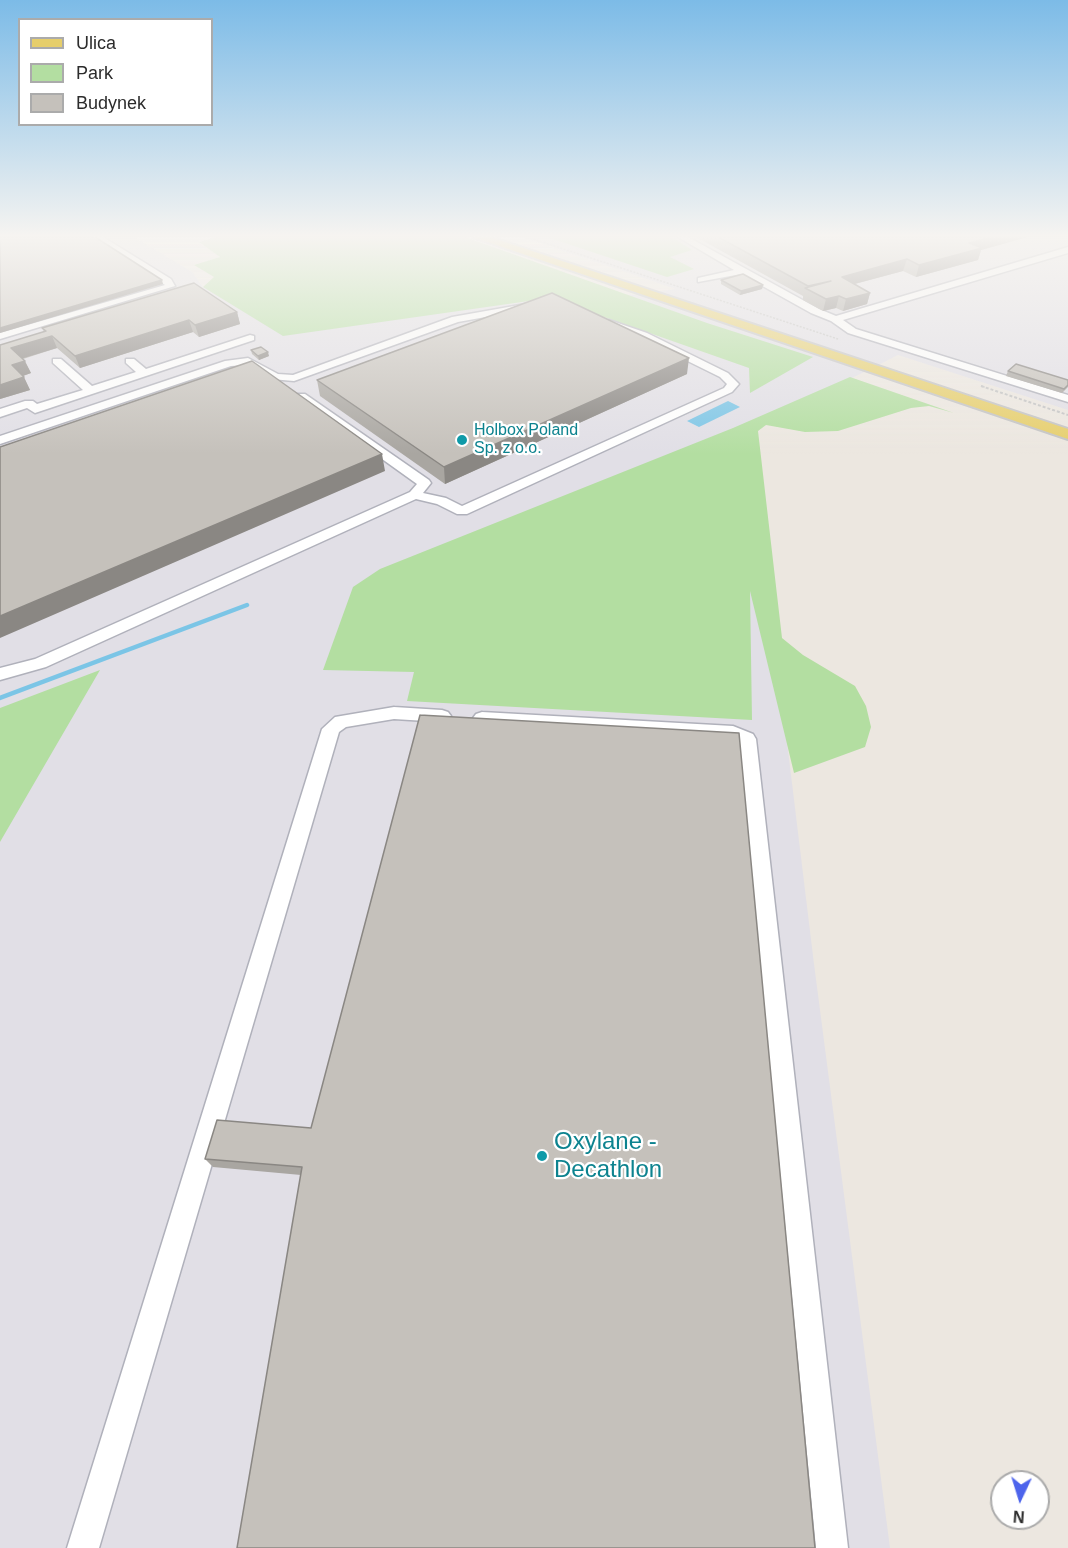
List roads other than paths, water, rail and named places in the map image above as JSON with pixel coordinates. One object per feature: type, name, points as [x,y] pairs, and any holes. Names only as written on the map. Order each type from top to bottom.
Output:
[{"type":"main road","points":[[695,309],[1068,434]]},
{"type":"lane","points":[[0,336],[91,309]]},
{"type":"lane","points":[[275,377],[294,378],[456,319],[510,309]]},
{"type":"lane","points":[[812,309],[835,319],[852,331],[1068,399]]},
{"type":"lane","points":[[835,319],[868,309]]},
{"type":"lane","points":[[415,495],[441,501],[462,511],[728,390],[733,384],[724,375],[643,335],[601,321]]},
{"type":"lane","points":[[0,413],[29,403],[35,409],[250,338]]},
{"type":"lane","points":[[57,361],[91,391]]},
{"type":"lane","points":[[0,440],[229,363],[248,361],[275,377],[424,483],[415,495],[40,663],[0,674]]},
{"type":"lane","points":[[130,362],[144,373]]},
{"type":"lane","points":[[83,1548],[332,729],[341,721],[394,713],[733,732],[747,739],[832,1548]]},
{"type":"water","points":[[728,401],[740,407],[699,427],[687,421]]},
{"type":"waterway","points":[[0,698],[247,605]]},
{"type":"place","name":"Holbox Poland Sp. z o.o.","points":[[462,440]]},
{"type":"place","name":"Oxylane - Decathlon","points":[[542,1156]]}]
